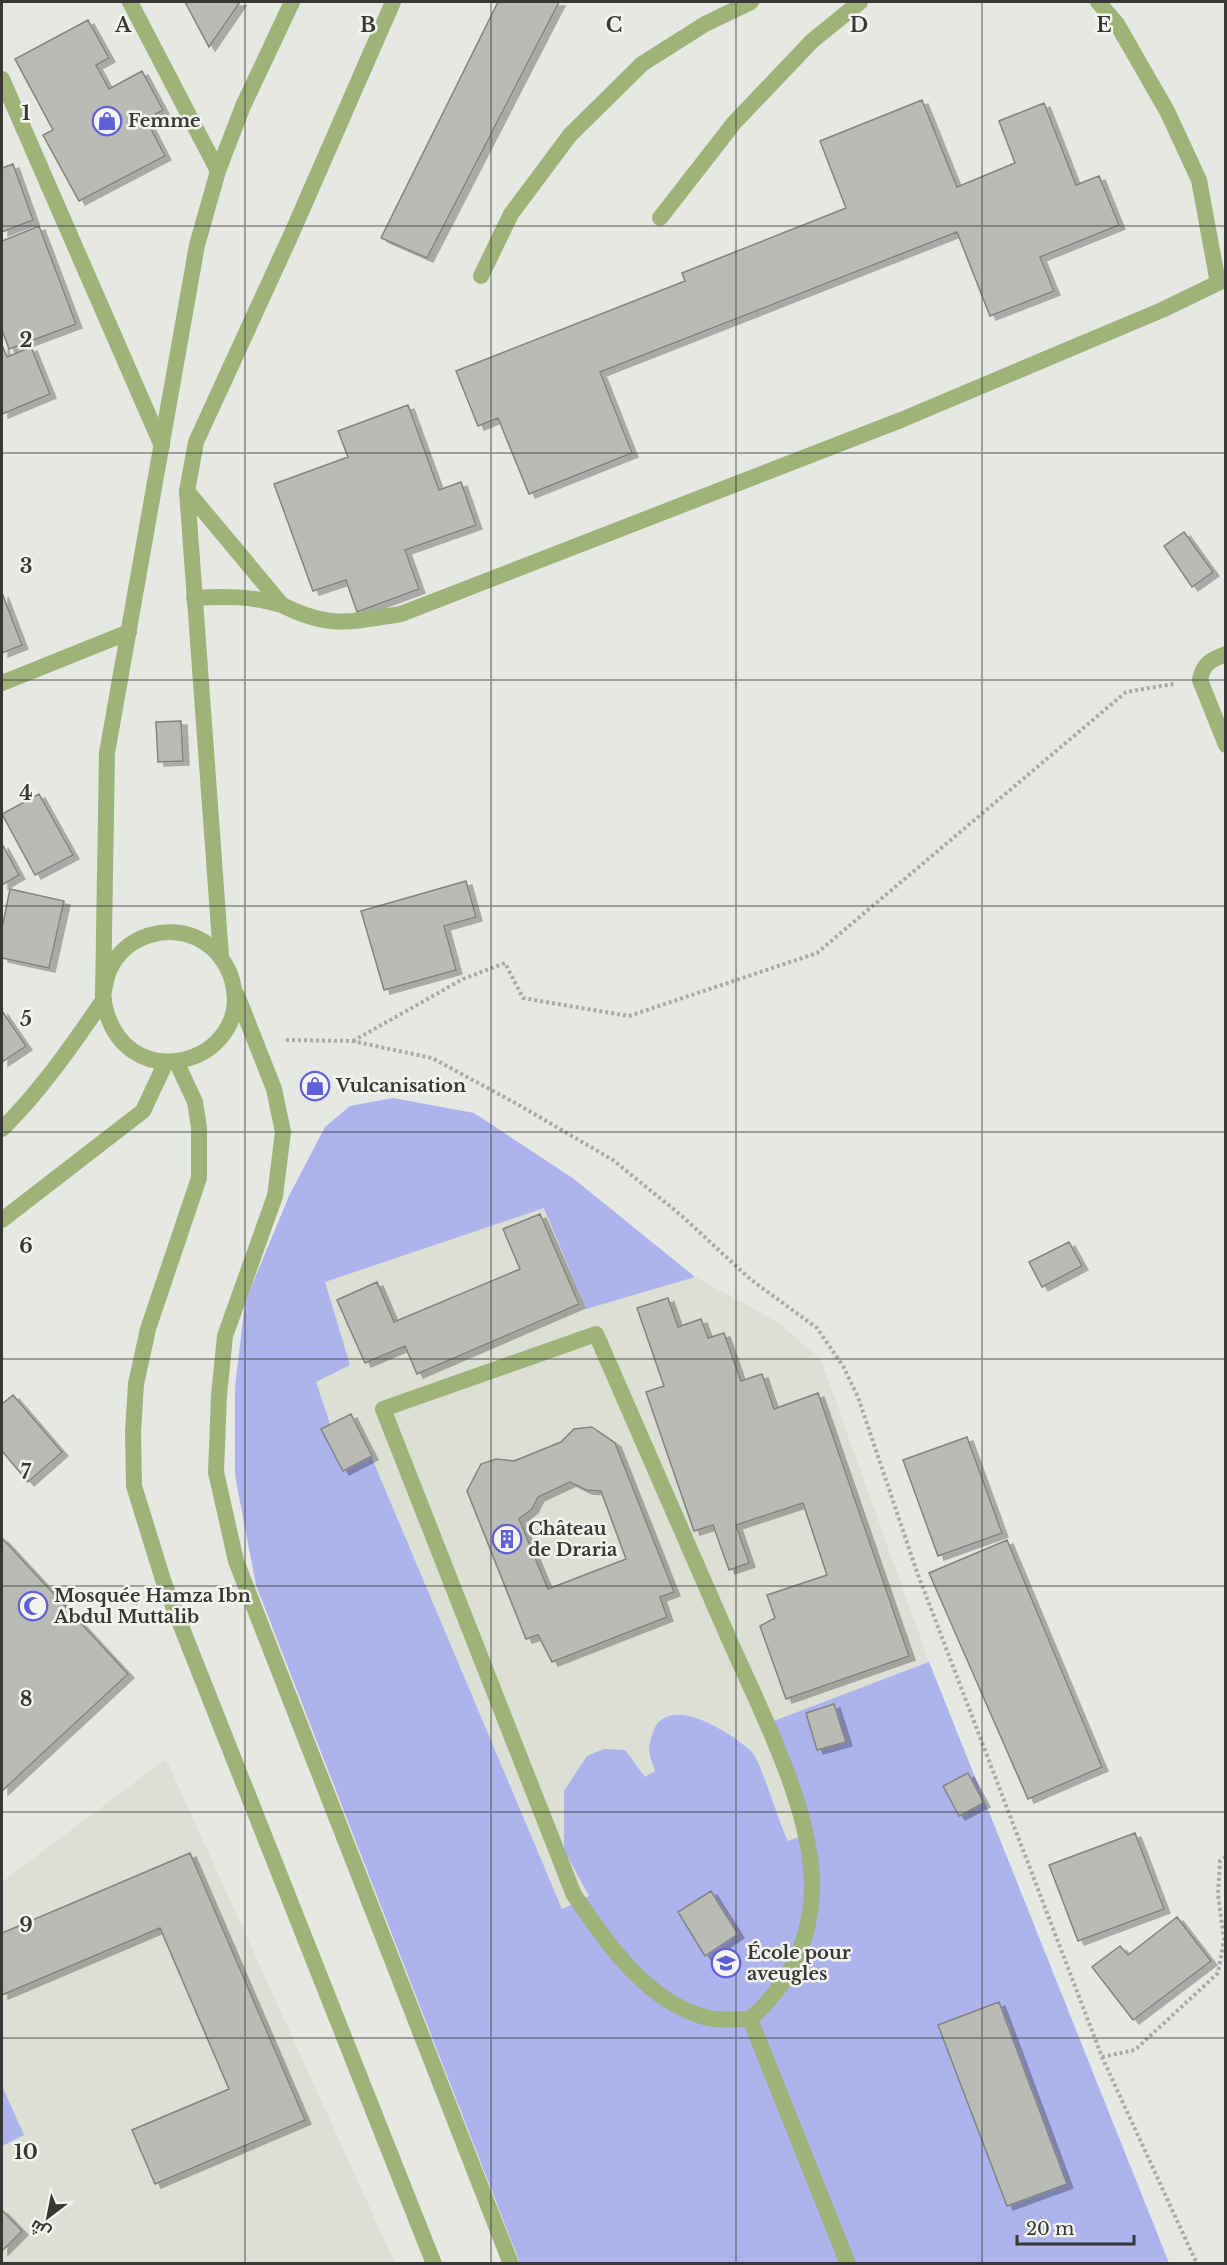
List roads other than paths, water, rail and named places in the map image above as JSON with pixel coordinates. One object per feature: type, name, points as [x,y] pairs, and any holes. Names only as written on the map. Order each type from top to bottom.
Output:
[{"type":"street","points":[[130,2],[218,171]]},
{"type":"street","points":[[235,991],[234,1010],[225,1031],[204,1053],[171,1062],[147,1059],[118,1039],[107,1019],[104,997],[107,753],[197,245],[218,171],[243,106],[292,2]]},
{"type":"street","points":[[221,956],[187,490],[196,442],[291,235],[393,2]]},
{"type":"street","points":[[481,276],[512,214],[570,135],[642,64],[705,24],[751,2]]},
{"type":"street","points":[[660,218],[734,123],[812,41],[860,2]]},
{"type":"street","points":[[194,598],[228,596],[260,598],[282,605],[309,619],[346,623],[401,614],[901,420],[1162,310],[1222,282],[1199,180],[1167,111],[1117,24],[1098,2]]},
{"type":"street","points":[[2,79],[162,446]]},
{"type":"street","points":[[187,490],[282,605]]},
{"type":"street","points":[[2,683],[129,632]]},
{"type":"street","points":[[1226,654],[1208,661],[1202,669],[1200,680],[1226,746]]},
{"type":"street","points":[[2,1129],[19,1112],[74,1043],[104,997],[110,969],[122,951],[134,941],[155,933],[192,935],[204,941],[221,956],[229,969],[235,991],[274,1089],[283,1132],[274,1196],[225,1336],[219,1395],[216,1472],[236,1561],[511,2264]]},
{"type":"street","points":[[2,1220],[143,1111],[171,1062]]},
{"type":"street","points":[[171,1062],[195,1102],[199,1127],[199,1178],[148,1329],[136,1384],[133,1432],[134,1486],[164,1583],[434,2264]]},
{"type":"street","points":[[596,1334],[770,1732],[807,1830],[812,1887],[806,1932],[789,1977],[768,2004],[750,2019],[711,2018],[679,2008],[645,1984],[607,1942],[574,1895],[383,1409],[596,1334]]},
{"type":"street","points":[[750,2019],[848,2264]]},
{"type":"place","name":"Femme","points":[[107,121]]},
{"type":"place","name":"Vulcanisation","points":[[315,1086]]},
{"type":"place","name":"Château de Draria","points":[[507,1539]]},
{"type":"place","name":"Mosquée Hamza Ibn Abdul Muttalib","points":[[33,1606]]},
{"type":"place","name":"École pour aveugles","points":[[726,1963]]}]
